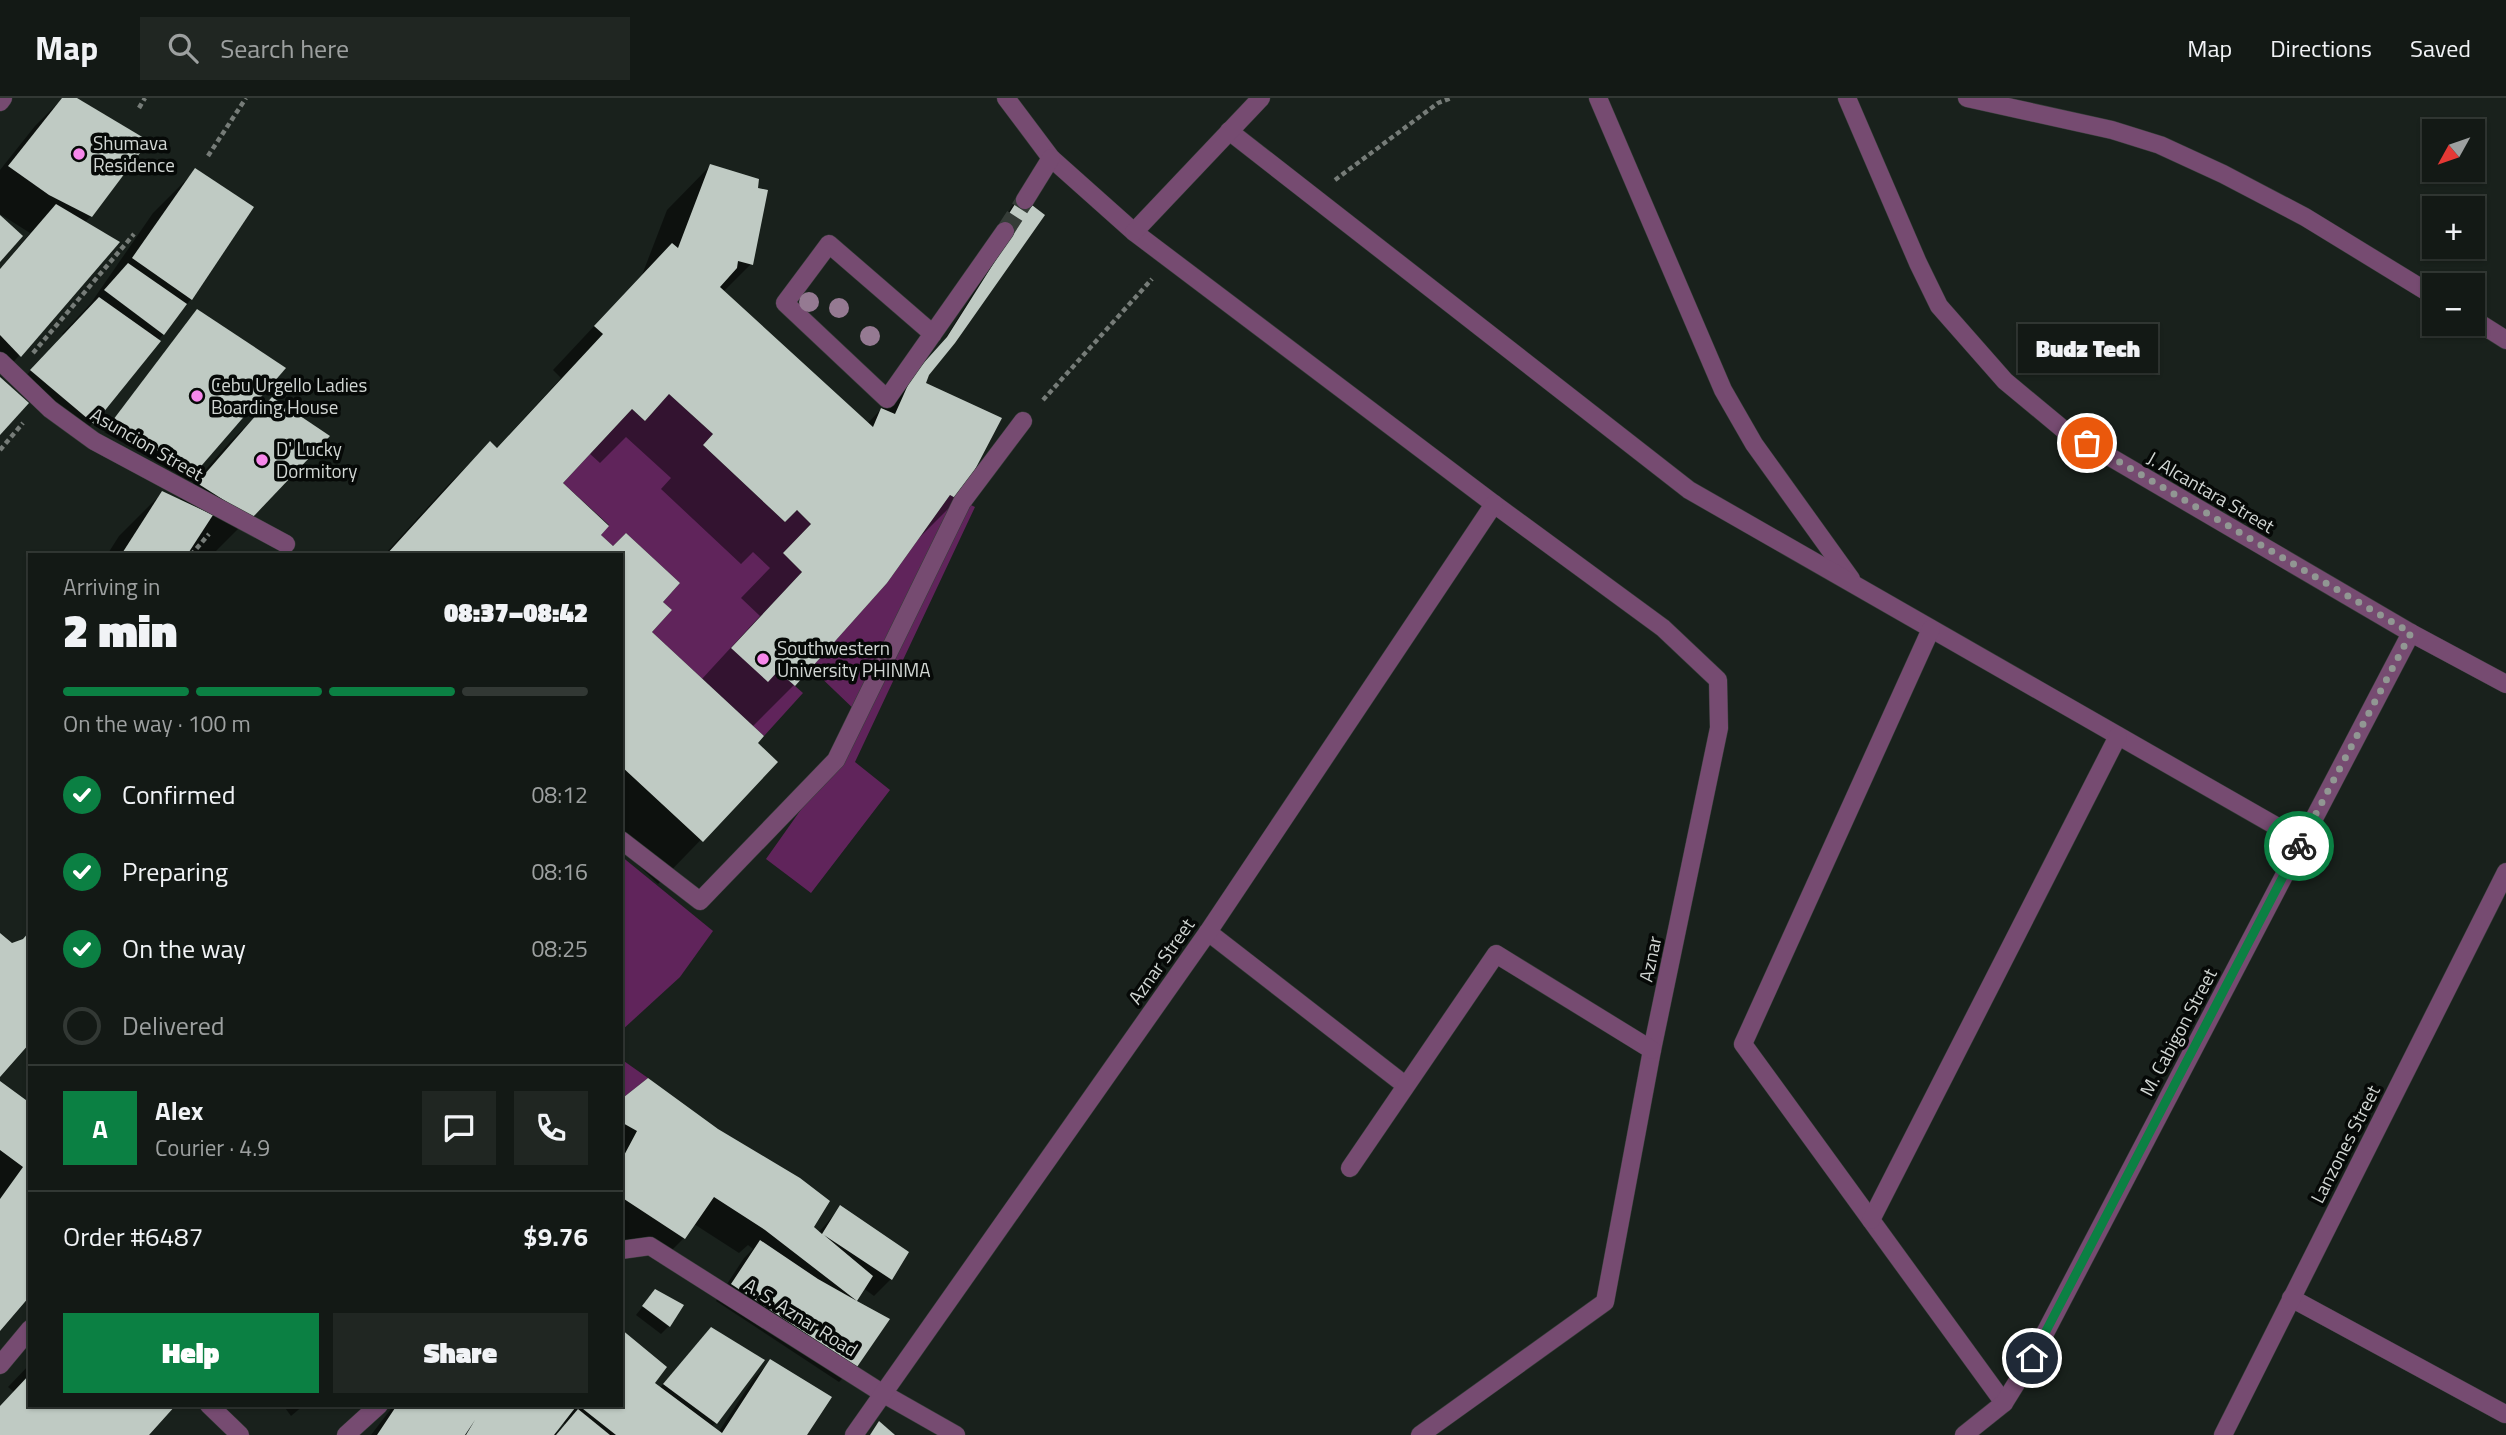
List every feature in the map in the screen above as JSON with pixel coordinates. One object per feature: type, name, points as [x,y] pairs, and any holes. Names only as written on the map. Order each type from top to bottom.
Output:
[{"type":"street","name":"Aznar","points":[[1006,98],[1051,158],[1134,232],[1663,628],[1718,680],[1719,728],[1652,1050],[1605,1302],[1420,1435]]},
{"type":"street","points":[[1134,232],[1261,98]]},
{"type":"street","points":[[1598,98],[1723,390],[1754,444],[1856,586]]},
{"type":"street","name":"J. Alcantara Street","points":[[1847,98],[1939,306],[2004,381],[2064,429],[2411,633],[2506,684]]},
{"type":"street","points":[[1967,98],[2112,130],[2160,145],[2305,216],[2422,289]]},
{"type":"street","points":[[1229,131],[1689,491],[2302,841]]},
{"type":"street","points":[[1025,200],[1051,158]]},
{"type":"street","points":[[933,334],[830,244],[785,303],[887,399],[933,334],[1005,231]]},
{"type":"street","points":[[2485,327],[2506,340]]},
{"type":"street","name":"Asuncion Street","points":[[0,361],[50,409],[94,441],[286,544]]},
{"type":"street","points":[[623,842],[700,901],[836,760],[962,502],[1023,421]]},
{"type":"street","name":"Aznar Street","points":[[854,1435],[1208,932],[1494,504]]},
{"type":"street","points":[[1931,629],[1743,1044],[2004,1403]]},
{"type":"street","name":"M. Cabigon Street","points":[[1964,1435],[2004,1403],[2032,1358],[2411,633]]},
{"type":"street","points":[[1871,1220],[2118,736]]},
{"type":"street","name":"Lanzones Street","points":[[2223,1435],[2506,872]]},
{"type":"street","points":[[1208,932],[1405,1085]]},
{"type":"street","points":[[1350,1167],[1496,954],[1652,1050]]},
{"type":"street","name":"A. S. Aznar Road","points":[[623,1250],[650,1246],[882,1393],[956,1435]]},
{"type":"street","points":[[2291,1298],[2505,1414]]},
{"type":"street","points":[[0,1365],[28,1331]]},
{"type":"street","points":[[211,1407],[240,1435]]},
{"type":"street","points":[[346,1435],[377,1407]]},
{"type":"path","points":[[139,108],[145,98]]},
{"type":"path","points":[[208,156],[246,98]]},
{"type":"path","points":[[1313,196],[1438,103],[1451,98]]},
{"type":"path","points":[[14,375],[134,234]]},
{"type":"path","points":[[1023,421],[1169,260]]},
{"type":"shaded area","points":[[669,394],[713,434],[703,445],[785,522],[797,510],[811,524],[783,553],[802,572],[731,648],[778,671],[803,693],[764,736],[652,632],[672,610],[663,602],[680,583],[626,533],[613,546],[601,535],[609,525],[563,483],[632,409],[645,421]]},
{"type":"shaded area","points":[[950,495],[975,507],[855,762],[890,790],[811,893],[766,859],[836,760],[859,714],[811,668],[887,583]]},
{"type":"shaded area","points":[[623,858],[713,931],[680,977],[623,1029]]},
{"type":"shaded area","points":[[623,1060],[648,1078],[623,1100]]},
{"type":"building","name":"Shumava Residence","points":[[62,98],[77,98],[149,141],[92,217],[49,195],[8,166]]},
{"type":"building","points":[[710,164],[759,179],[758,188],[768,190],[753,265],[738,261],[737,268],[720,287],[873,427],[881,408],[895,414],[912,376],[947,337],[1011,236],[1000,228],[1020,196],[1045,215],[955,343],[929,375],[926,383],[1002,418],[959,500],[950,495],[887,583],[795,686],[778,671],[768,682],[731,648],[802,572],[783,553],[811,524],[797,510],[785,522],[703,445],[713,434],[669,394],[645,421],[632,409],[563,483],[609,526],[601,535],[613,546],[626,533],[680,583],[663,602],[672,610],[652,632],[764,736],[758,743],[778,762],[703,842],[623,768],[623,553],[388,553],[490,441],[497,448],[603,334],[594,326],[672,243],[678,248]]},
{"type":"building","name":"Shumava Residence","points":[[195,168],[254,207],[192,300],[132,258]]},
{"type":"building","points":[[56,204],[120,242],[21,357],[0,335],[0,269]]},
{"type":"building","points":[[0,215],[23,236],[0,262]]},
{"type":"building","points":[[128,263],[187,304],[164,335],[104,290]]},
{"type":"building","points":[[99,297],[161,341],[94,424],[30,370]]},
{"type":"building","name":"Cebu Urgello Ladies Boarding House","points":[[197,309],[286,368],[196,472],[110,424]]},
{"type":"building","points":[[0,377],[29,403],[0,435]]},
{"type":"building","name":"D' Lucky Dormitory","points":[[272,397],[330,436],[252,518],[197,483]]},
{"type":"building","points":[[162,491],[213,515],[188,553],[122,553]]},
{"type":"building","points":[[0,933],[12,943],[23,939],[28,933],[28,1045],[0,1077]]},
{"type":"building","points":[[648,1078],[718,1129],[800,1178],[830,1201],[814,1227],[822,1234],[840,1205],[909,1252],[892,1280],[824,1235],[873,1276],[857,1301],[765,1230],[714,1197],[685,1239],[623,1198],[623,1157],[637,1131],[623,1123],[624,1097]]},
{"type":"building","points":[[0,1081],[28,1102],[28,1298],[0,1331],[0,1199],[23,1167],[0,1150]]},
{"type":"building","points":[[760,1240],[818,1279],[890,1319],[857,1367],[731,1284]]},
{"type":"building","points":[[655,1289],[684,1305],[670,1327],[642,1306]]},
{"type":"building","points":[[711,1327],[765,1360],[717,1424],[663,1384]]},
{"type":"building","points":[[623,1331],[667,1367],[655,1383],[722,1433],[770,1359],[832,1397],[807,1435],[616,1435],[581,1407],[623,1407]]},
{"type":"building","points":[[28,1376],[28,1407],[174,1407],[149,1435],[0,1435],[0,1406]]},
{"type":"building","points":[[396,1407],[575,1408],[554,1435],[466,1435],[475,1420],[465,1435],[377,1435]]},
{"type":"building","points":[[578,1409],[610,1435],[556,1435]]},
{"type":"building","points":[[879,1421],[895,1435],[870,1435]]},
{"type":"tunnel","points":[[1005,231],[1025,200]]},
{"type":"way so far","points":[[2087,443],[2411,633],[2299,846]]},
{"type":"place","name":"Shumava Residence","points":[[79,154]]},
{"type":"place","name":"Cebu Urgello Ladies Boarding House","points":[[197,396]]},
{"type":"place","name":"Budz Tech","points":[[2087,443]]},
{"type":"place","name":"D' Lucky Dormitory","points":[[262,460]]},
{"type":"place","name":"Southwestern University PHINMA","points":[[763,659]]},
{"type":"route","points":[[2032,1358],[2299,846]]}]
